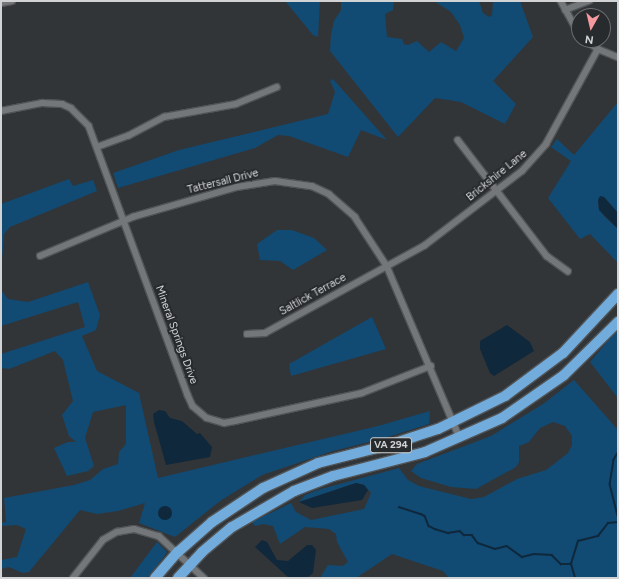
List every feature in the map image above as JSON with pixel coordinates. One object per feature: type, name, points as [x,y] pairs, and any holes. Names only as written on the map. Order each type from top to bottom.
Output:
[{"type":"highway","name":"VA 294","points":[[155,578],[178,552],[227,510],[282,478],[318,463],[398,443],[454,422],[505,396],[544,369],[581,336],[618,294]]},
{"type":"highway","name":"VA 294","points":[[178,578],[190,564],[237,523],[294,491],[333,476],[425,452],[461,438],[502,418],[539,394],[581,360],[618,322]]},
{"type":"street","points":[[1,3],[12,1]]},
{"type":"street","points":[[561,1],[571,20]]},
{"type":"street","points":[[565,10],[588,1]]},
{"type":"street","points":[[598,49],[618,57]]},
{"type":"street","name":"Brickshire Lane","points":[[387,266],[424,246],[498,190],[538,155],[598,49]]},
{"type":"street","points":[[97,147],[128,136],[164,117],[236,104],[277,87]]},
{"type":"street","name":"Mineral Springs Drive","points":[[1,111],[42,104],[62,104],[82,117],[89,126],[188,395],[193,406],[207,418],[224,423],[362,393],[431,366]]},
{"type":"street","points":[[458,140],[498,190],[547,256],[568,271]]},
{"type":"street","name":"Tattersall Drive","points":[[40,256],[124,220],[237,188],[275,181],[290,181],[312,186],[341,204],[369,236],[387,266],[461,438]]},
{"type":"street","name":"Saltlick Terrace","points":[[247,334],[265,333],[387,266]]},
{"type":"street","points":[[73,578],[103,540],[125,530],[152,532],[178,552],[204,578]]},
{"type":"shaded area","points":[[285,1],[320,1],[318,37],[313,35]]},
{"type":"shaded area","points":[[341,1],[394,1],[393,10],[385,14],[387,37],[402,39],[404,44],[408,45],[417,41],[429,52],[441,42],[456,51],[464,38],[460,25],[451,12],[434,1],[479,1],[483,13],[489,17],[492,15],[493,1],[520,1],[533,37],[493,81],[516,104],[505,124],[461,102],[435,98],[398,137],[330,51],[331,34],[334,21],[341,10]]},
{"type":"shaded area","points":[[333,79],[387,140],[361,130],[348,157],[289,136],[278,135],[255,148],[118,188],[113,173],[179,150],[328,114],[335,92],[330,81]]},
{"type":"shaded area","points":[[618,102],[618,213],[604,197],[598,206],[603,215],[618,229],[618,263],[590,234],[580,239],[548,198],[571,161],[551,147],[557,139],[574,155]]},
{"type":"shaded area","points":[[69,179],[73,186],[93,180],[97,191],[10,227],[4,234],[1,272],[1,204]]},
{"type":"shaded area","points":[[600,196],[604,197],[618,213],[618,229],[599,210],[598,200]]},
{"type":"shaded area","points":[[277,230],[292,230],[314,238],[327,250],[293,270],[280,261],[260,260],[257,244]]},
{"type":"shaded area","points":[[88,282],[100,315],[96,330],[82,336],[97,371],[139,393],[158,478],[378,426],[430,411],[429,424],[385,438],[333,451],[262,475],[220,501],[175,537],[139,523],[145,503],[118,511],[97,514],[80,510],[29,572],[23,573],[9,567],[1,569],[1,560],[17,557],[26,529],[17,525],[1,526],[1,523],[6,522],[4,498],[74,485],[90,480],[103,469],[118,464],[119,452],[126,444],[126,405],[93,412],[85,438],[94,466],[88,471],[67,476],[54,448],[68,442],[76,442],[69,436],[62,415],[73,401],[63,360],[55,351],[9,369],[1,368],[1,354],[85,327],[78,302],[1,326],[1,290],[8,299],[28,302]]},
{"type":"shaded area","points":[[372,317],[386,349],[291,376],[289,364]]},
{"type":"shaded area","points":[[507,325],[530,342],[534,351],[494,376],[490,373],[480,349],[480,341]]},
{"type":"shaded area","points":[[618,329],[618,398],[590,362]]},
{"type":"shaded area","points":[[574,380],[618,430],[618,578],[449,578],[443,571],[392,554],[356,578],[320,578],[328,565],[343,566],[348,562],[337,542],[336,534],[329,529],[305,527],[280,544],[273,526],[263,524],[255,526],[252,522],[291,503],[296,512],[311,520],[364,509],[371,493],[364,485],[356,483],[299,502],[305,495],[321,489],[399,468],[408,480],[419,486],[471,499],[484,497],[517,479],[546,470],[568,453],[572,445],[572,436],[565,426],[553,422],[540,428],[529,442],[519,446],[519,462],[516,467],[476,489],[451,487],[421,478],[411,471],[417,464],[491,436],[543,404]]},
{"type":"shaded area","points":[[159,410],[165,411],[170,418],[182,421],[197,434],[200,433],[212,447],[210,457],[166,465],[154,422],[153,414]]},
{"type":"shaded area","points":[[356,483],[364,485],[368,490],[362,500],[312,508],[299,502]]},
{"type":"shaded area","points":[[165,506],[170,508],[172,513],[170,518],[165,520],[160,518],[158,513],[160,508]]},
{"type":"shaded area","points":[[262,540],[267,542],[277,560],[288,561],[307,545],[312,545],[316,550],[313,573],[307,578],[289,578],[255,547]]},
{"type":"shaded area","points":[[157,542],[167,552],[163,558],[147,578],[130,578]]},
{"type":"waterway","points":[[618,453],[614,460],[610,484],[618,516]]},
{"type":"waterway","points":[[399,507],[425,516],[429,526],[435,529],[448,533],[460,531],[464,535],[472,535],[478,543],[495,549],[507,546],[522,557],[534,554],[552,555],[561,564],[571,564]]},
{"type":"waterway","points":[[575,578],[571,564],[578,541],[598,536],[608,523],[618,522]]}]
